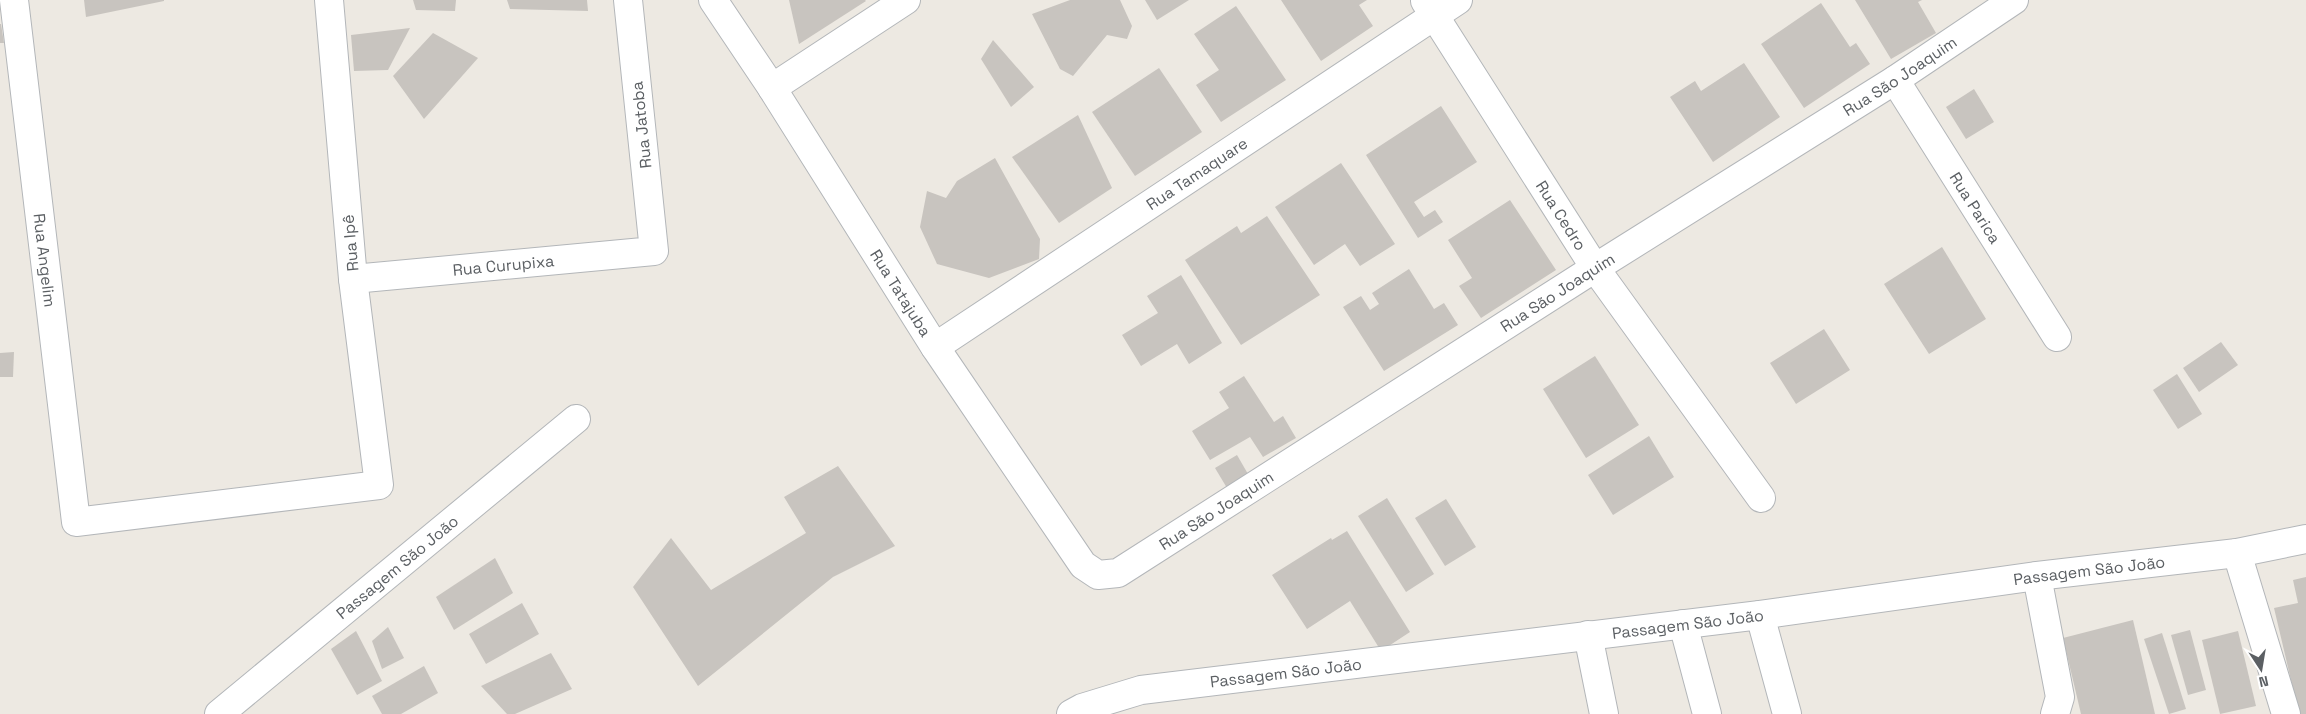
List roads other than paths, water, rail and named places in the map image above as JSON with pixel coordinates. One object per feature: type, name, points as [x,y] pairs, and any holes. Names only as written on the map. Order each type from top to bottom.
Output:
[{"type":"street","name":"Rua Angelim","points":[[14,0],[76,522],[378,485]]},
{"type":"street","name":"Rua Ipê","points":[[329,0],[353,279],[378,485]]},
{"type":"street","name":"Rua Jatoba","points":[[628,0],[654,251]]},
{"type":"street","name":"Rua Tatajuba","points":[[713,0],[772,88],[935,347],[1083,565],[1098,575]]},
{"type":"street","points":[[772,88],[906,0]]},
{"type":"street","name":"Rua Tamaquare","points":[[935,347],[1429,8],[1458,0]]},
{"type":"street","name":"Rua São Joaquim","points":[[1098,575],[1118,573],[1595,268],[1895,80],[2014,0]]},
{"type":"street","name":"Rua Cedro","points":[[1429,8],[1595,268],[1761,498]]},
{"type":"street","name":"Rua Parica","points":[[1895,80],[2057,337]]},
{"type":"street","name":"Rua Curupixa","points":[[353,279],[654,251]]},
{"type":"street","name":"Passagem São João","points":[[219,714],[576,419]]},
{"type":"street","name":"Passagem São João","points":[[1071,714],[1082,708],[1141,690],[1683,624],[2037,576],[2237,553],[2306,538]]},
{"type":"street","points":[[2237,553],[2286,714]]},
{"type":"street","points":[[2037,576],[2060,697],[2055,714]]},
{"type":"street","points":[[1760,614],[1787,714]]},
{"type":"street","points":[[1683,624],[1707,714]]},
{"type":"street","points":[[1588,635],[1604,714]]}]
